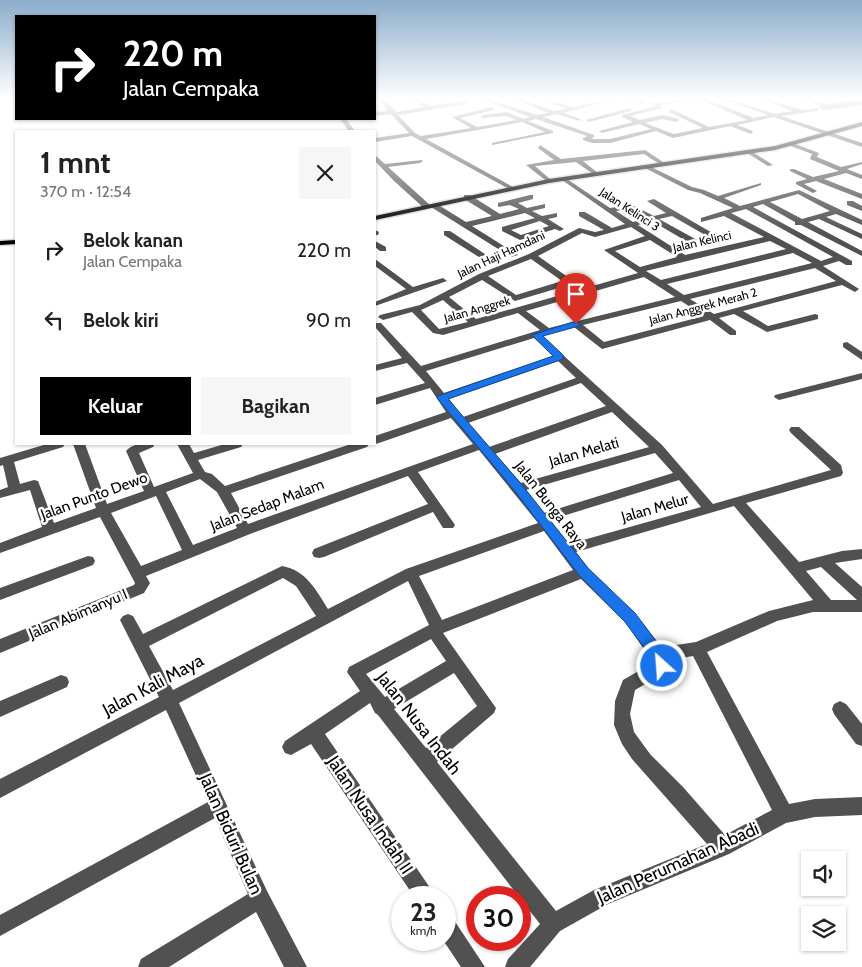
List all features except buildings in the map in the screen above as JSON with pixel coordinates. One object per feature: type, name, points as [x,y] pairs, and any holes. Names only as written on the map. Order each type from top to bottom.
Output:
[{"type":"main road","points":[[376,218],[549,181],[749,152],[789,144]]},
{"type":"main road","points":[[0,243],[15,242]]},
{"type":"street","points":[[431,144],[511,188]]},
{"type":"street","points":[[790,144],[817,154],[812,157],[813,159],[861,176]]},
{"type":"street","points":[[540,148],[560,161]]},
{"type":"street","points":[[549,181],[529,165],[560,161],[578,156],[587,158],[645,152],[664,164]]},
{"type":"street","points":[[749,152],[770,165]]},
{"type":"street","points":[[578,156],[596,174]]},
{"type":"street","points":[[376,158],[395,180],[430,206],[514,255]]},
{"type":"street","points":[[383,166],[420,161]]},
{"type":"street","points":[[823,195],[797,184],[860,164]]},
{"type":"street","points":[[645,166],[691,190]]},
{"type":"street","points":[[792,170],[862,197]]},
{"type":"street","name":"Jalan Kelinci 3","points":[[564,179],[684,258]]},
{"type":"street","points":[[718,198],[758,184]]},
{"type":"street","points":[[846,191],[861,186]]},
{"type":"street","points":[[677,194],[691,190],[702,191],[744,208],[783,227],[849,263]]},
{"type":"street","points":[[704,220],[798,192],[862,223]]},
{"type":"street","points":[[467,197],[499,217]]},
{"type":"street","points":[[501,205],[530,197]]},
{"type":"street","points":[[651,201],[717,238]]},
{"type":"street","points":[[511,202],[540,219],[557,228],[521,238],[505,229],[540,219],[554,215]]},
{"type":"street","points":[[764,202],[862,254]]},
{"type":"street","points":[[850,202],[862,211]]},
{"type":"street","points":[[465,225],[542,206]]},
{"type":"street","points":[[610,210],[630,206],[694,242]]},
{"type":"street","points":[[783,227],[836,211]]},
{"type":"street","points":[[847,216],[862,211]]},
{"type":"street","points":[[726,213],[794,250],[855,289]]},
{"type":"street","points":[[582,214],[610,230]]},
{"type":"street","name":"Jalan Haji Hamdani","points":[[379,323],[416,310],[482,276],[532,256],[582,230],[595,234],[673,214]]},
{"type":"street","points":[[819,216],[862,237]]},
{"type":"street","points":[[447,233],[493,262]]},
{"type":"street","points":[[470,248],[514,235]]},
{"type":"street","points":[[651,237],[608,250],[711,316],[733,333]]},
{"type":"street","name":"Jalan Kelinci","points":[[519,310],[684,258],[771,238]]},
{"type":"street","points":[[376,244],[383,249]]},
{"type":"street","points":[[659,283],[794,250]]},
{"type":"street","points":[[482,276],[515,298],[569,282],[532,256]]},
{"type":"street","points":[[419,370],[542,333],[840,258]]},
{"type":"street","points":[[376,263],[412,290]]},
{"type":"street","points":[[376,304],[412,290],[443,281]]},
{"type":"street","name":"Jalan Anggrek Merah 2","points":[[576,324],[602,346],[843,282]]},
{"type":"street","points":[[443,296],[475,323]]},
{"type":"street","name":"Jalan Bunga Raya","points":[[376,304],[381,308],[379,323],[432,384],[457,418],[518,488],[584,572],[630,618],[654,650],[664,654]]},
{"type":"street","name":"Jalan Anggrek","points":[[416,310],[439,332],[519,310],[542,333],[559,357],[614,407]]},
{"type":"street","points":[[734,310],[767,329],[815,317]]},
{"type":"street","points":[[847,345],[862,356]]},
{"type":"street","points":[[442,398],[559,357]]},
{"type":"street","points":[[376,368],[409,359]]},
{"type":"street","points":[[779,397],[862,376]]},
{"type":"street","points":[[376,440],[457,418],[582,379]]},
{"type":"street","points":[[376,402],[432,384]]},
{"type":"street","name":"Jalan Melur","points":[[566,550],[710,509],[658,448],[614,407]]},
{"type":"street","name":"Jalan Sedap Malam","points":[[137,574],[246,530],[410,470],[485,449],[614,407]]},
{"type":"street","points":[[710,509],[837,473],[837,468],[795,430]]},
{"type":"street","points":[[16,489],[4,461],[56,445]]},
{"type":"street","points":[[79,445],[103,510],[137,574]]},
{"type":"street","points":[[147,445],[132,451],[190,552]]},
{"type":"street","points":[[184,445],[200,475],[210,478],[223,491],[246,530]]},
{"type":"street","points":[[192,458],[234,445]]},
{"type":"street","points":[[223,491],[360,445]]},
{"type":"street","name":"Jalan Melati","points":[[518,488],[658,448]]},
{"type":"street","points":[[410,470],[448,525]]},
{"type":"street","name":"Jalan Punto Dewo","points":[[0,548],[200,475]]},
{"type":"street","name":"Jalan Kali Maya","points":[[0,789],[411,573],[544,522],[682,475]]},
{"type":"street","points":[[0,494],[32,484],[36,485],[50,530]]},
{"type":"street","points":[[737,501],[826,605]]},
{"type":"street","points":[[319,553],[436,506]]},
{"type":"street","points":[[796,568],[842,556],[862,554]]},
{"type":"street","points":[[0,594],[88,561]]},
{"type":"street","points":[[824,561],[862,596]]},
{"type":"street","points":[[140,643],[282,572],[294,574],[326,617]]},
{"type":"street","name":"Jalan Nusa Indah","points":[[553,924],[370,694],[355,672],[435,629],[584,572]]},
{"type":"street","points":[[411,573],[435,629],[456,663],[488,708],[424,762]]},
{"type":"street","name":"Jalan Abimanyu I","points":[[0,646],[139,589],[143,583],[137,574]]},
{"type":"street","points":[[722,847],[669,786],[641,758],[623,729],[622,710],[626,691],[630,683],[647,676],[662,666],[664,654],[697,649],[774,614],[826,605],[862,606]]},
{"type":"street","name":"Jalan Biduri Bulan","points":[[128,620],[169,699],[260,898],[296,967]]},
{"type":"street","points":[[697,649],[784,814]]},
{"type":"street","points":[[381,708],[456,663]]},
{"type":"street","points":[[0,709],[61,682]]},
{"type":"street","points":[[291,747],[370,694]]},
{"type":"street","points":[[840,709],[862,738]]},
{"type":"street","name":"Jalan Nusa Indah II","points":[[313,732],[419,886]]},
{"type":"street","points":[[0,926],[219,806]]},
{"type":"street","name":"Jalan Perumahan Abadi","points":[[516,967],[553,924],[602,897],[722,847],[784,814],[815,808],[862,806]]},
{"type":"street","points":[[149,967],[260,898]]},
{"type":"street","points":[[456,940],[474,967]]},
{"type":"route","points":[[576,324],[536,335],[559,357],[442,398],[518,488],[584,572],[630,618],[654,650],[664,654],[662,666]]}]
